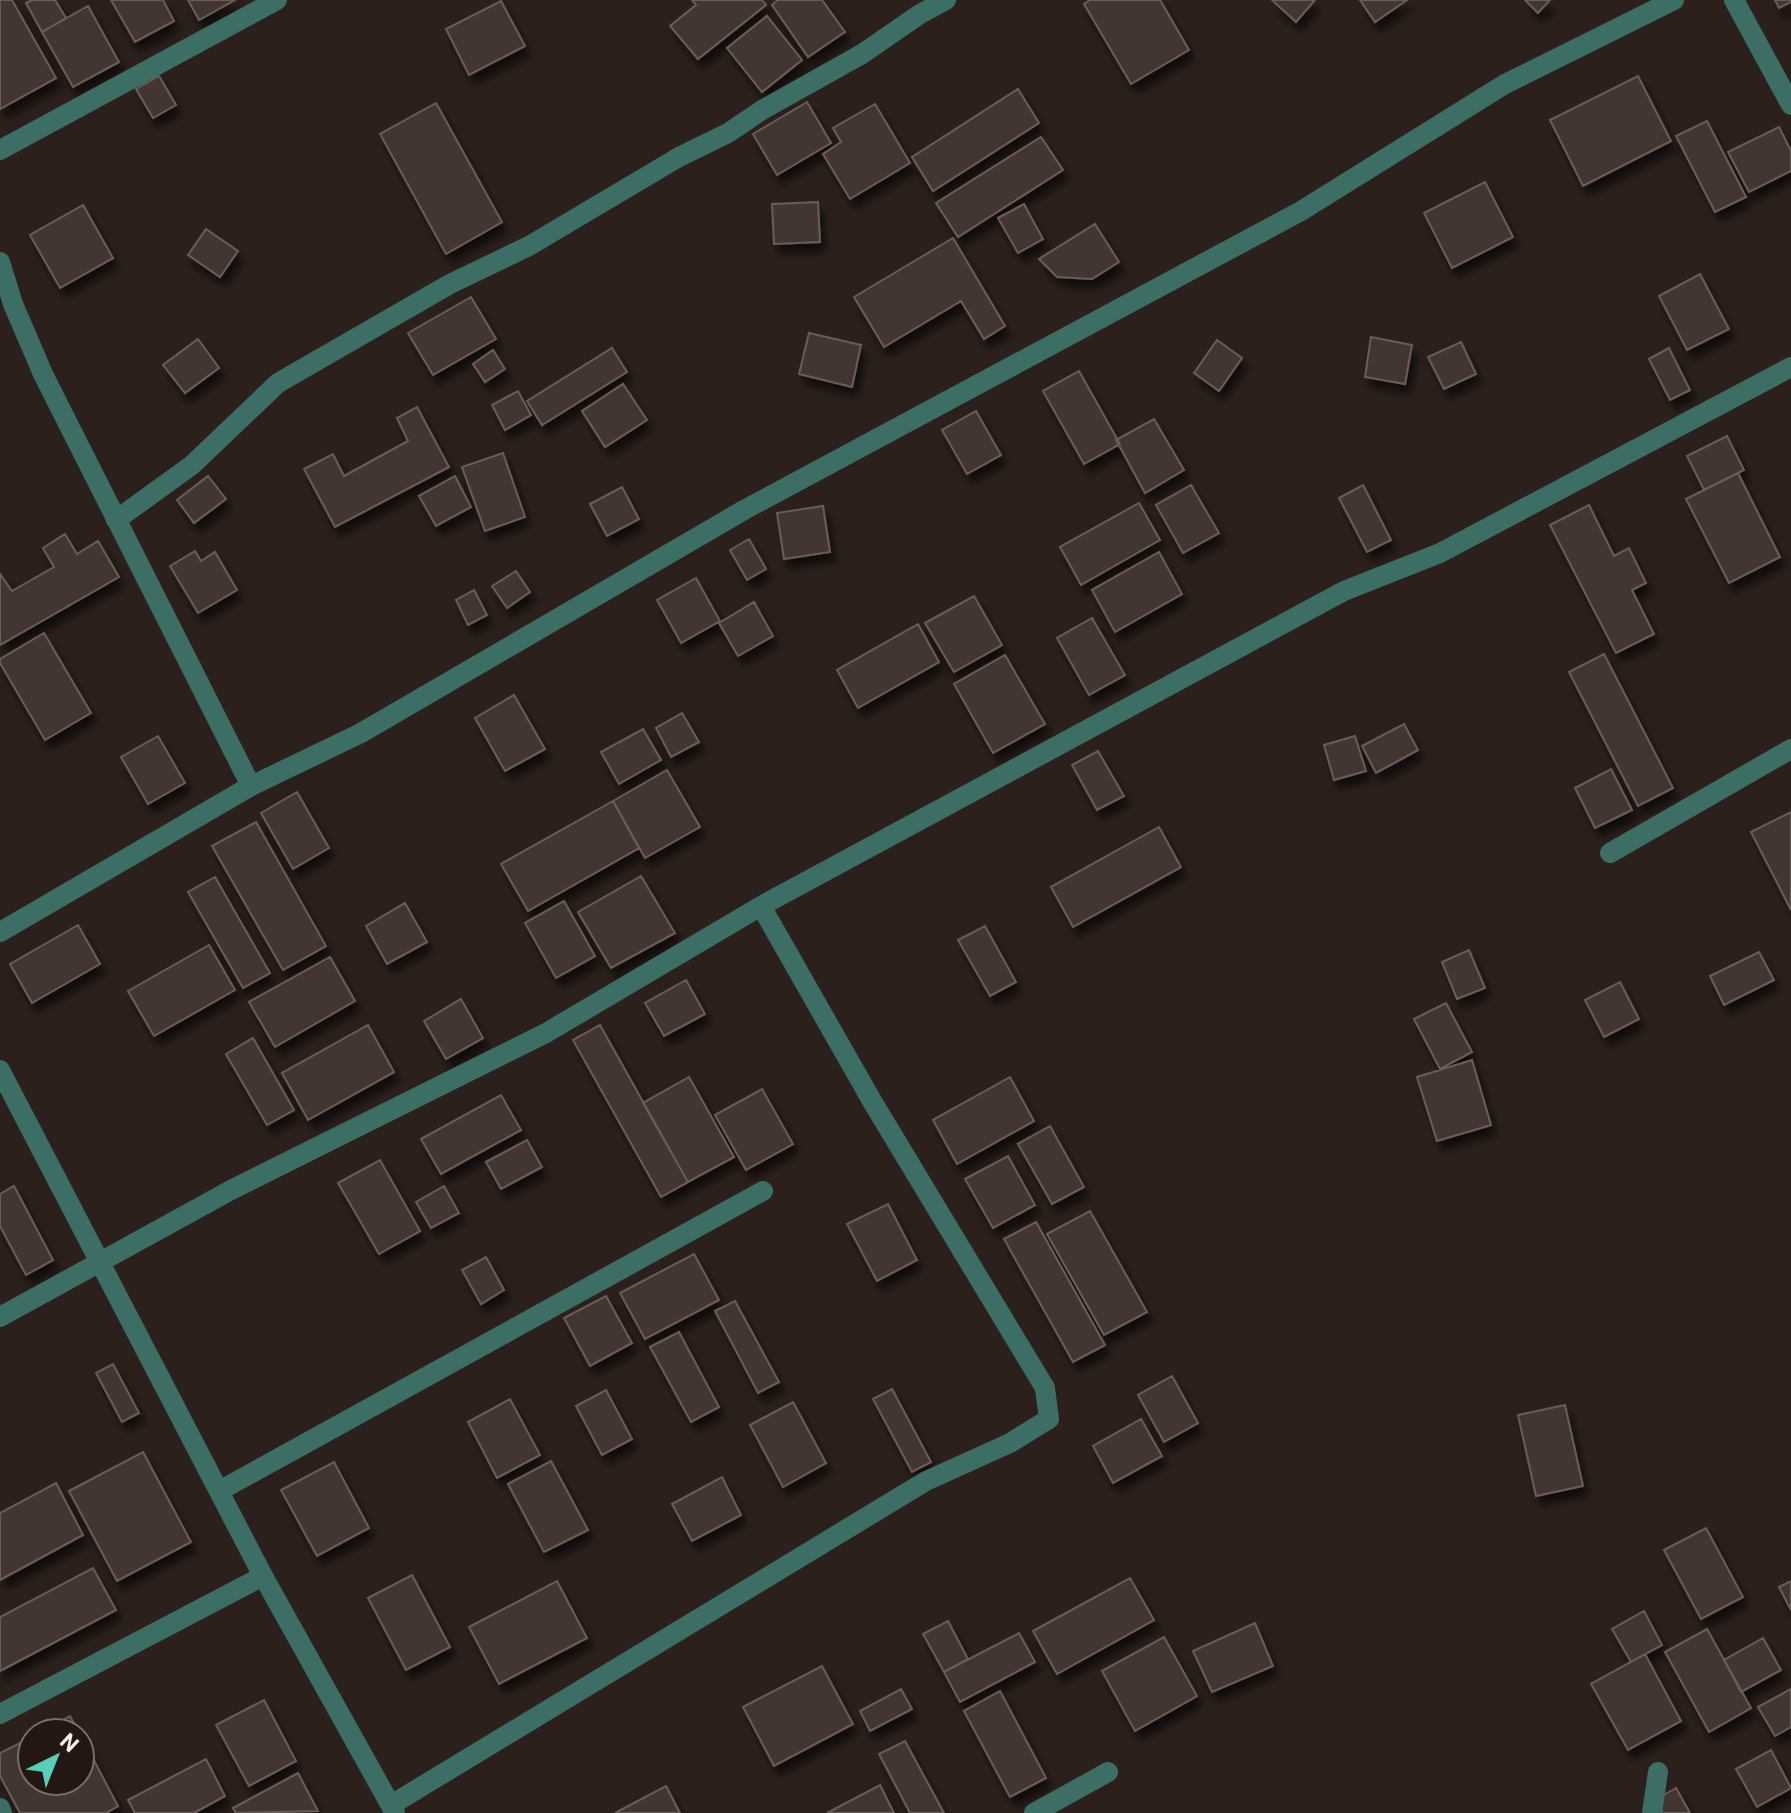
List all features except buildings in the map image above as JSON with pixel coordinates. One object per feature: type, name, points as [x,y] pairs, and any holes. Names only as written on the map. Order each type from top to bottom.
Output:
[{"type":"street","points":[[0,150],[277,0]]},
{"type":"street","points":[[116,520],[192,465],[278,383],[450,284],[529,246],[679,157],[728,133],[762,110],[862,54],[920,7],[946,0]]},
{"type":"street","points":[[0,932],[251,786],[361,733],[744,510],[1301,211],[1505,84],[1674,0]]},
{"type":"street","points":[[1734,0],[1791,105]]},
{"type":"street","points":[[0,262],[13,304],[43,374],[251,786]]},
{"type":"street","points":[[0,1317],[231,1190],[546,1033],[761,906],[1344,591],[1440,553],[1791,367]]},
{"type":"street","points":[[1610,853],[1791,749]]},
{"type":"street","points":[[0,1070],[263,1576],[393,1809],[926,1481],[1010,1443],[1049,1419],[1045,1388],[872,1101],[761,906]]},
{"type":"street","points":[[221,1490],[763,1191]]},
{"type":"street","points":[[0,1714],[263,1576]]},
{"type":"street","points":[[1034,1813],[1108,1772]]},
{"type":"street","points":[[1652,1813],[1658,1772]]}]
